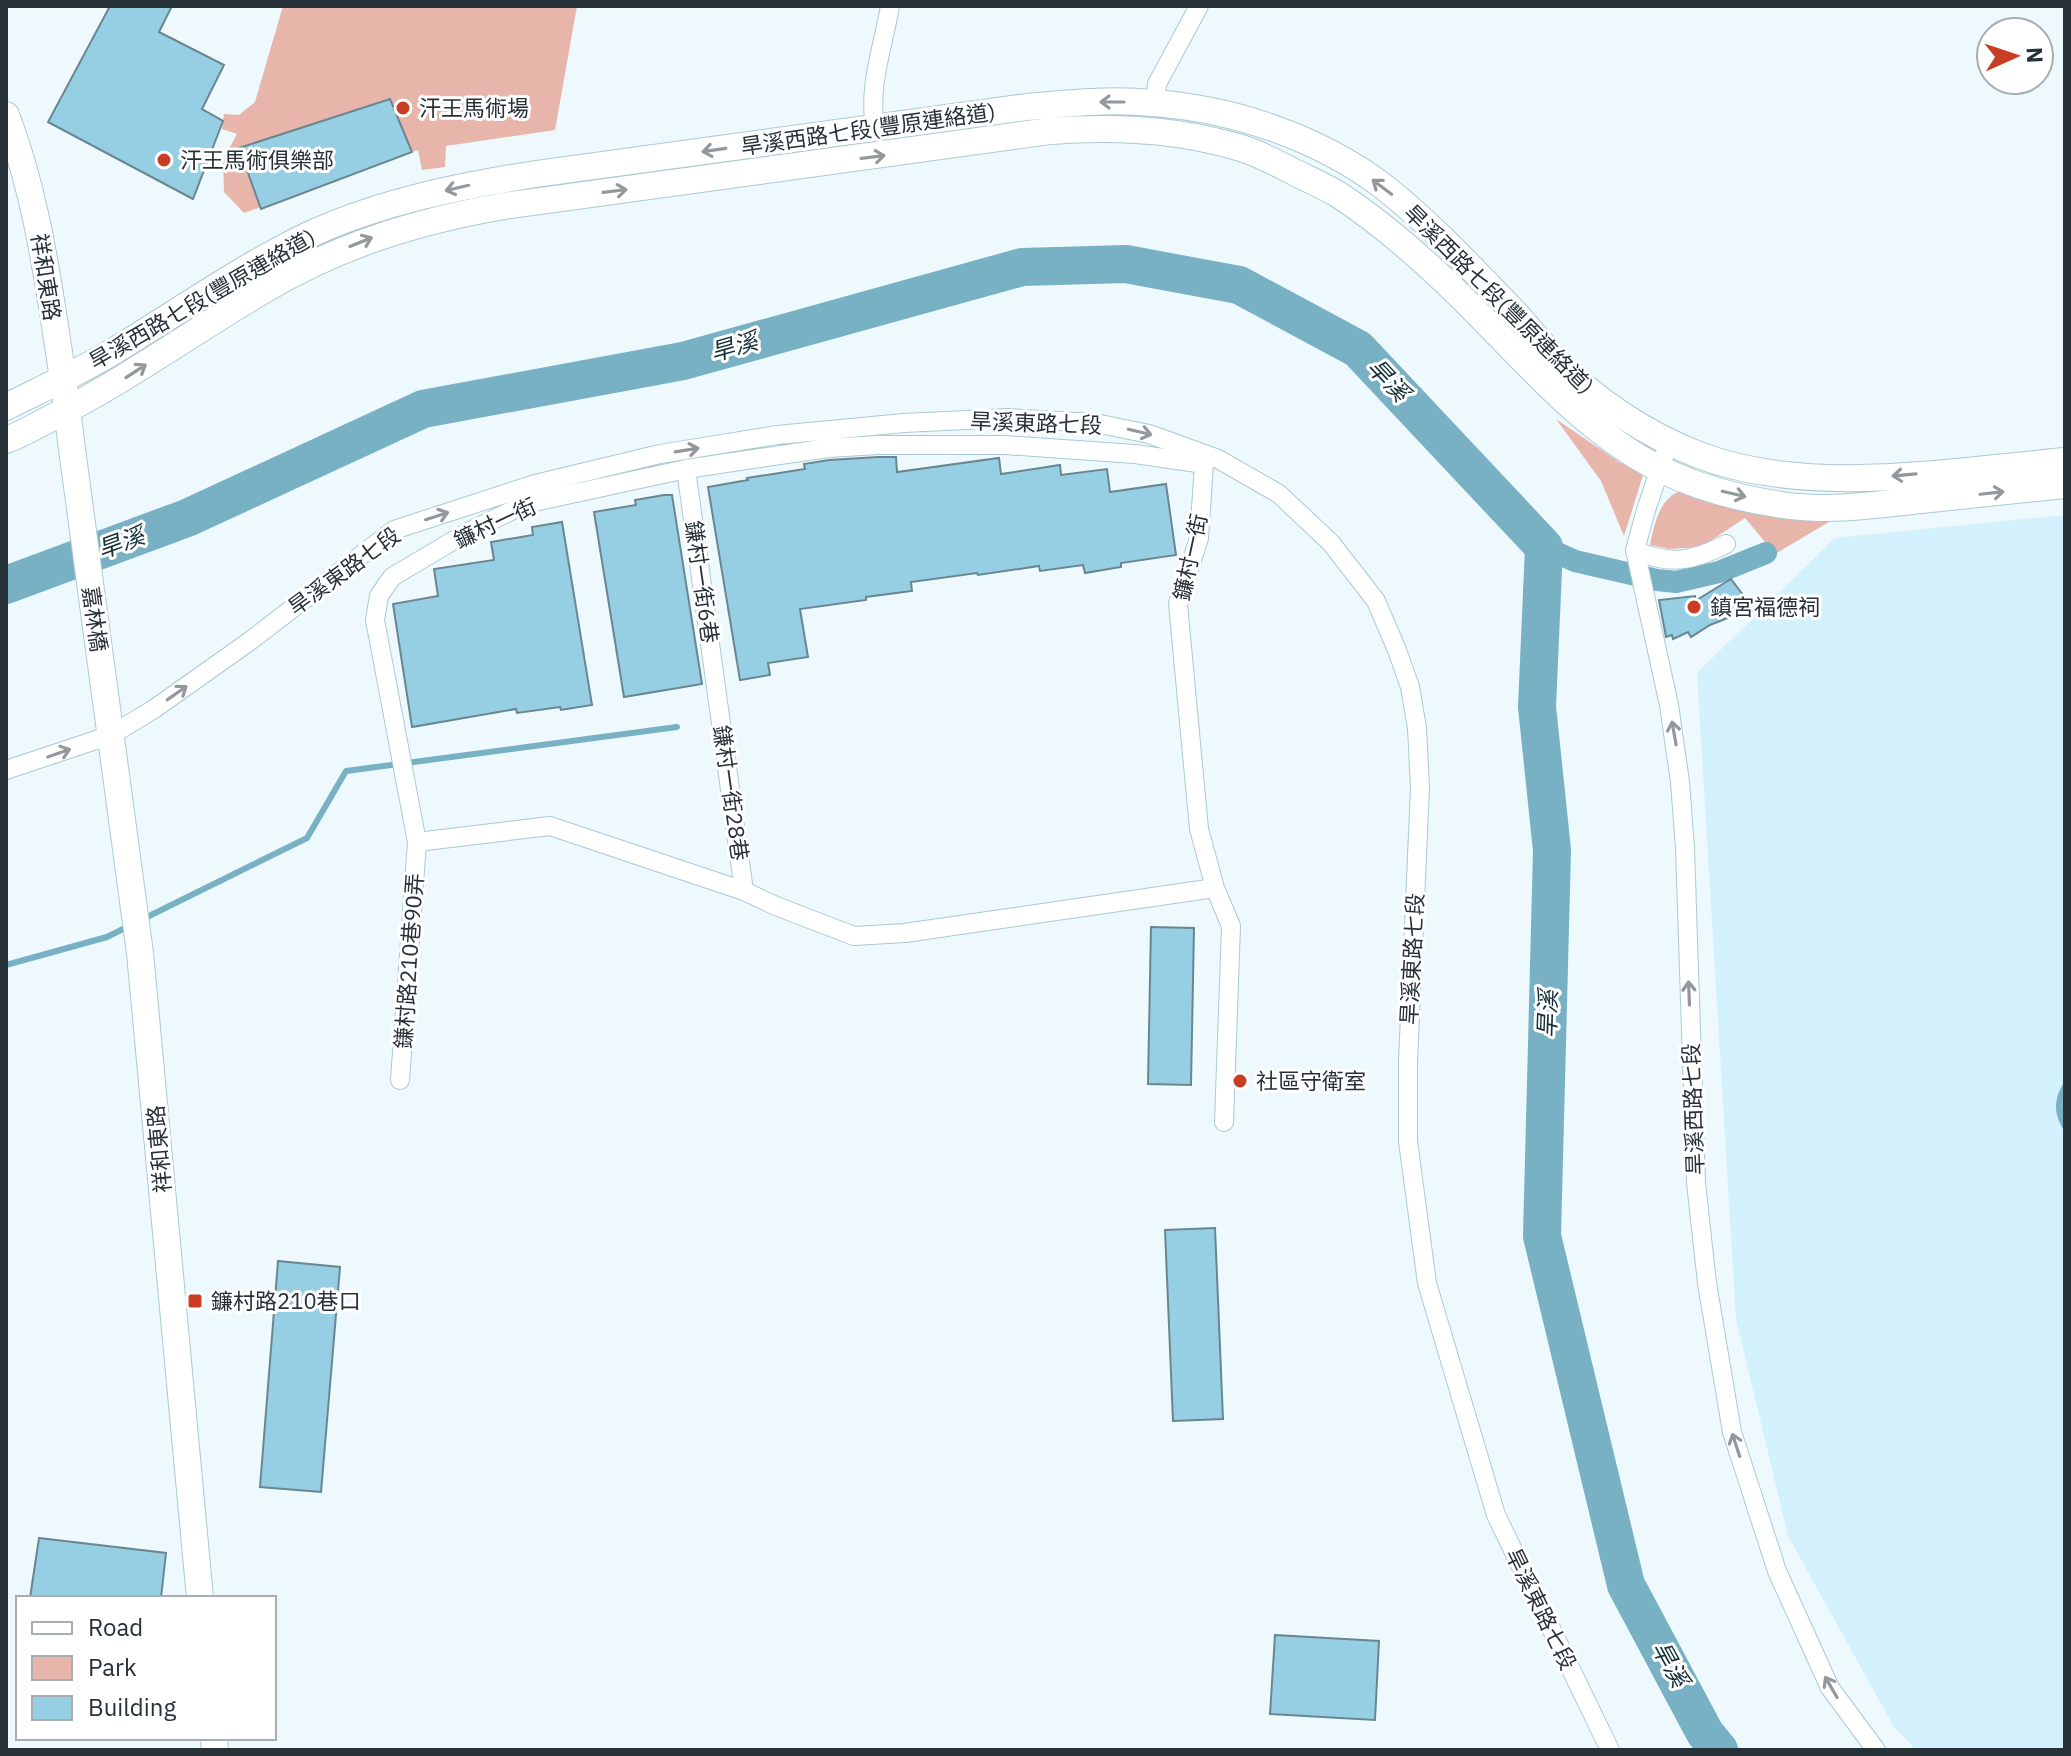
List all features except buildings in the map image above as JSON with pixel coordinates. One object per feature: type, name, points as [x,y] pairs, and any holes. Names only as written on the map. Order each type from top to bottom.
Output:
[{"type":"street","points":[[875,128],[872,95],[890,6]]},
{"type":"street","points":[[1155,103],[1157,84],[1199,6]]},
{"type":"street","name":"旱溪西路七段(豐原連絡道)","points":[[6,407],[112,352],[271,255],[316,232],[406,200],[468,185],[536,174],[875,128],[1080,102],[1155,103],[1219,113],[1280,132],[1337,158],[1383,187],[1441,238],[1573,376],[1602,399],[1669,442],[1700,456],[1748,470],[1834,478],[1895,476],[2065,461]]},
{"type":"street","name":"祥和東路","points":[[6,115],[36,213],[64,379],[71,442]]},
{"type":"street","name":"旱溪西路七段(豐原連絡道)","points":[[6,440],[124,379],[265,289],[312,264],[375,237],[504,206],[1050,131],[1123,128],[1162,131],[1242,148],[1338,194],[1404,244],[1458,293],[1574,410],[1660,469],[1727,493],[1802,507],[1895,503],[2065,485]]},
{"type":"street","name":"旱溪東路七段","points":[[6,770],[111,735],[154,709],[250,641],[394,530],[535,484],[660,454],[777,435],[904,423],[1008,418],[1095,423],[1149,434],[1218,459],[1279,494],[1331,543],[1376,601],[1410,687],[1417,728],[1420,788],[1408,1062],[1408,1141],[1427,1283],[1496,1515],[1610,1750]]},
{"type":"street","name":"嘉林橋","points":[[71,442],[107,701]]},
{"type":"street","name":"旱溪西路七段","points":[[1669,442],[1646,510],[1636,557],[1669,705],[1680,782],[1696,1183],[1707,1283],[1732,1432],[1777,1571],[1830,1688],[1876,1750]]},
{"type":"street","name":"鐮村一街","points":[[417,842],[375,620],[379,596],[392,577],[466,533],[525,504],[686,469],[828,448],[1005,445],[1135,454],[1204,464],[1199,538],[1178,604],[1199,829],[1215,888]]},
{"type":"street","name":"鎌村一街6巷","points":[[686,469],[718,696]]},
{"type":"street","points":[[1636,557],[1679,560],[1707,554],[1726,544]]},
{"type":"street","name":"鎌村一街28巷","points":[[718,696],[744,891]]},
{"type":"street","name":"祥和東路","points":[[107,701],[140,953],[200,1596]]},
{"type":"street","points":[[417,842],[550,826],[744,891],[854,936],[905,933],[1215,888],[1231,926],[1224,1122]]},
{"type":"street","name":"鎌村路210巷90弄","points":[[400,1080],[417,842]]},
{"type":"shaded area","points":[[2065,515],[2065,1750],[1916,1750],[1894,1727],[1788,1536],[1736,1319],[1697,673],[1835,538]]},
{"type":"green space","name":"汗王馬術場","points":[[283,6],[577,6],[555,130],[446,146],[445,167],[422,170],[418,150],[244,213],[224,192],[223,160],[237,134],[222,129],[224,114],[239,115],[255,102]]},
{"type":"green space","points":[[1556,419],[1643,475],[1624,536],[1601,481]]},
{"type":"green space","points":[[1681,491],[1834,519],[1775,554],[1745,518],[1701,547],[1669,549],[1650,545],[1663,505]]},
{"type":"water","points":[[2065,1081],[2065,1132],[2056,1106]]},
{"type":"waterway","name":"旱溪","points":[[6,585],[187,518],[423,409],[683,361],[1022,267],[1126,264],[1239,285],[1358,349],[1544,547],[1537,707],[1552,850],[1542,1236],[1626,1585],[1705,1733],[1719,1750]]},
{"type":"waterway","points":[[1544,547],[1575,561],[1676,582],[1719,572],[1766,553]]},
{"type":"waterway","points":[[141,920],[307,838],[346,771],[677,727]]},
{"type":"waterway","points":[[6,965],[107,937],[131,925]]},
{"type":"place","name":"汗王馬術場","points":[[403,108]]},
{"type":"place","name":"汗王馬術俱樂部","points":[[164,160]]},
{"type":"place","name":"鎮宮福德祠","points":[[1694,607]]},
{"type":"place","name":"社區守衛室","points":[[1240,1081]]},
{"type":"place","name":"鐮村路210巷口","points":[[195,1301]]}]
